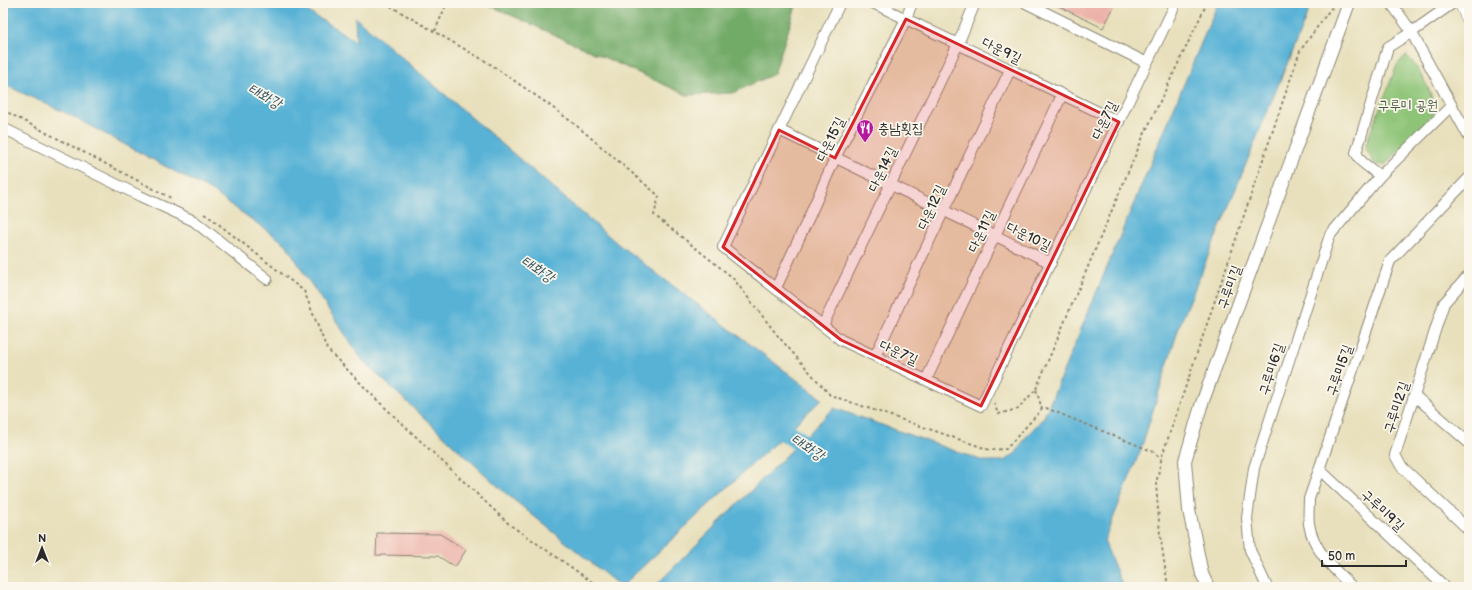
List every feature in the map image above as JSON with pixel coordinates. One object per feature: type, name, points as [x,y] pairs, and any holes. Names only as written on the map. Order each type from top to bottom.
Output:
[{"type":"main road","points":[[1462,3],[1469,18]]},
{"type":"street","name":"다운7길","points":[[840,3],[723,247],[841,340],[981,406],[1176,3]]},
{"type":"street","name":"다운9길","points":[[873,3],[1119,122]]},
{"type":"street","name":"다운15길","points":[[776,288],[835,158],[906,19],[912,3]]},
{"type":"street","name":"다운14길","points":[[823,325],[958,44],[975,3]]},
{"type":"street","points":[[1026,3],[1147,62]]},
{"type":"street","name":"구루미길","points":[[1208,587],[1202,574],[1189,510],[1185,462],[1201,406],[1349,3]]},
{"type":"street","points":[[1391,3],[1412,32],[1469,137]]},
{"type":"street","points":[[1380,176],[1362,162],[1356,153],[1388,47],[1453,3]]},
{"type":"street","name":"다운12길","points":[[875,356],[1010,70]]},
{"type":"street","name":"다운11길","points":[[926,380],[1062,95]]},
{"type":"street","name":"구루미6길","points":[[1267,587],[1250,550],[1247,518],[1254,468],[1330,235],[1380,176],[1451,106]]},
{"type":"street","points":[[3,128],[194,221],[267,279]]},
{"type":"street","name":"다운10길","points":[[779,130],[1051,263]]},
{"type":"street","name":"구루미5길","points":[[1352,587],[1330,565],[1316,545],[1309,524],[1309,499],[1390,261],[1469,178]]},
{"type":"street","name":"구루미2길","points":[[1469,275],[1444,303],[1395,456],[1401,466],[1469,530]]},
{"type":"street","points":[[1415,396],[1469,443]]},
{"type":"street","name":"구루미9길","points":[[1320,470],[1445,587]]},
{"type":"path","points":[[385,3],[487,62],[548,104],[577,126],[659,196],[654,215],[732,277],[778,336],[830,395],[990,450],[1006,449],[1042,409],[1046,408],[1154,452],[1162,459]]},
{"type":"path","points":[[435,31],[447,3]]},
{"type":"path","points":[[988,391],[998,414],[1018,409],[1036,389],[1143,137],[1207,3]]},
{"type":"path","points":[[1168,587],[1160,534],[1156,484],[1162,459],[1300,51],[1331,8],[1345,15]]},
{"type":"path","points":[[3,110],[177,201]]},
{"type":"path","points":[[198,212],[212,219],[304,291],[327,349],[378,400],[504,520],[599,587]]},
{"type":"path","points":[[1036,389],[1042,409]]},
{"type":"highlighted area","points":[[906,19],[1119,122],[981,406],[841,340],[723,247],[779,130],[835,158]]},
{"type":"green space","points":[[487,3],[797,3],[774,74],[733,93],[687,95]]},
{"type":"green space","name":"구루미 공원","points":[[1406,55],[1424,80],[1436,109],[1433,115],[1385,165],[1374,164],[1365,146],[1397,65]]},
{"type":"water","points":[[3,3],[294,3],[356,41],[355,17],[618,244],[822,399],[621,587],[503,491],[364,362],[307,278],[286,244],[213,192],[70,115],[3,84]]},
{"type":"water","points":[[1218,3],[1312,3],[1179,327],[1141,449],[1104,541],[1123,587],[654,587],[834,408],[983,461],[1004,461],[1016,453],[1026,437],[1044,417]]},
{"type":"building","points":[[1052,3],[1116,3],[1103,28]]},
{"type":"building","points":[[377,533],[440,534],[466,550],[455,567],[438,556],[376,555]]},
{"type":"waterway","name":"태화강","points":[[764,418],[822,456]]},
{"type":"place","name":"충남횟집","points":[[865,143]]}]
